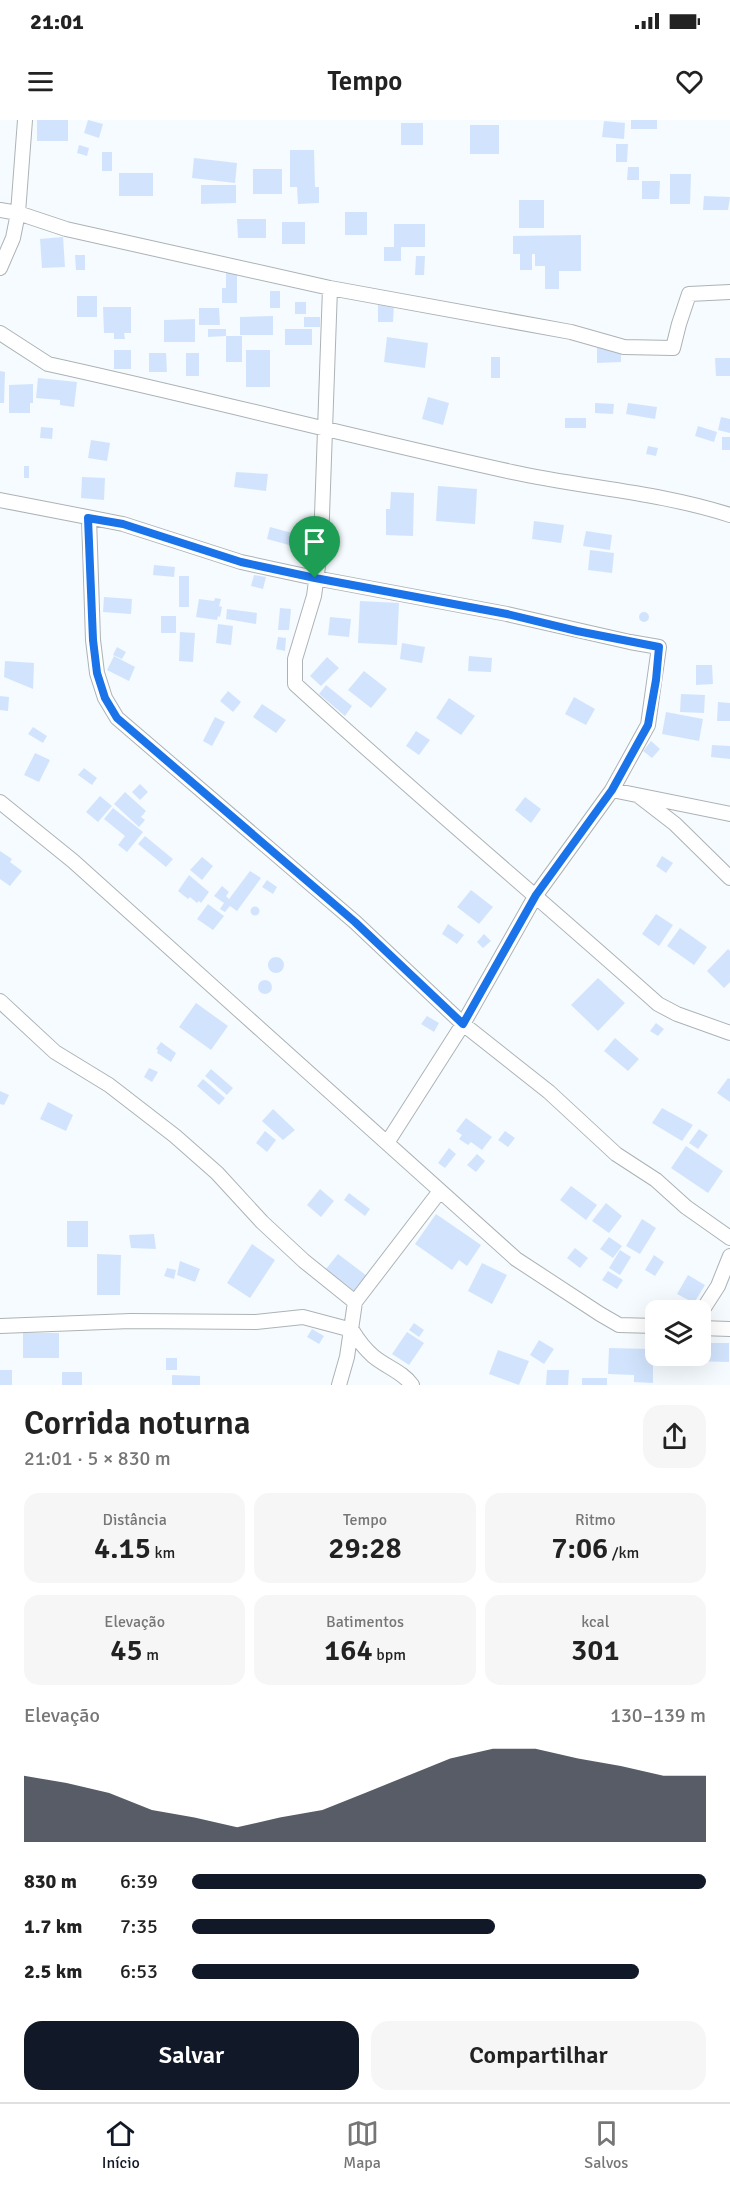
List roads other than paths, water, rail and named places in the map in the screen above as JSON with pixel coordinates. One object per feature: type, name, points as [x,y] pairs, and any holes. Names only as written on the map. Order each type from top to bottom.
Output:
[{"type":"street","points":[[0,268],[13,238],[18,213],[25,120]]},
{"type":"street","points":[[0,210],[18,213],[66,229],[330,288],[571,332],[624,347],[673,348],[689,294],[730,292]]},
{"type":"street","points":[[330,288],[321,544],[314,596],[295,659],[295,684],[398,778],[536,895],[658,1004],[677,1014],[730,1033]]},
{"type":"street","points":[[0,333],[48,364],[522,474],[655,496],[700,505],[730,515]]},
{"type":"street","points":[[0,500],[123,524],[241,562],[507,614],[659,647],[648,725],[612,790],[536,895],[463,1024],[387,1143]]},
{"type":"street","points":[[88,518],[93,640],[97,673],[105,698],[117,718],[355,922],[463,1024],[549,1092],[616,1154],[656,1180],[686,1207],[730,1238]]},
{"type":"street","points":[[612,790],[730,814]]},
{"type":"street","points":[[638,795],[675,824],[730,878]]},
{"type":"street","points":[[0,802],[73,861],[516,1259],[619,1325],[645,1326]]},
{"type":"street","points":[[0,1001],[55,1052],[109,1085],[175,1136],[217,1173],[262,1222],[304,1261],[355,1302]]},
{"type":"street","points":[[339,1385],[352,1330],[355,1302],[440,1191]]},
{"type":"street","points":[[709,1300],[718,1286],[730,1257]]},
{"type":"street","points":[[0,1326],[131,1321],[256,1322],[303,1317],[352,1330],[374,1357],[398,1372],[412,1385]]},
{"type":"street","points":[[711,1328],[730,1329]]}]
